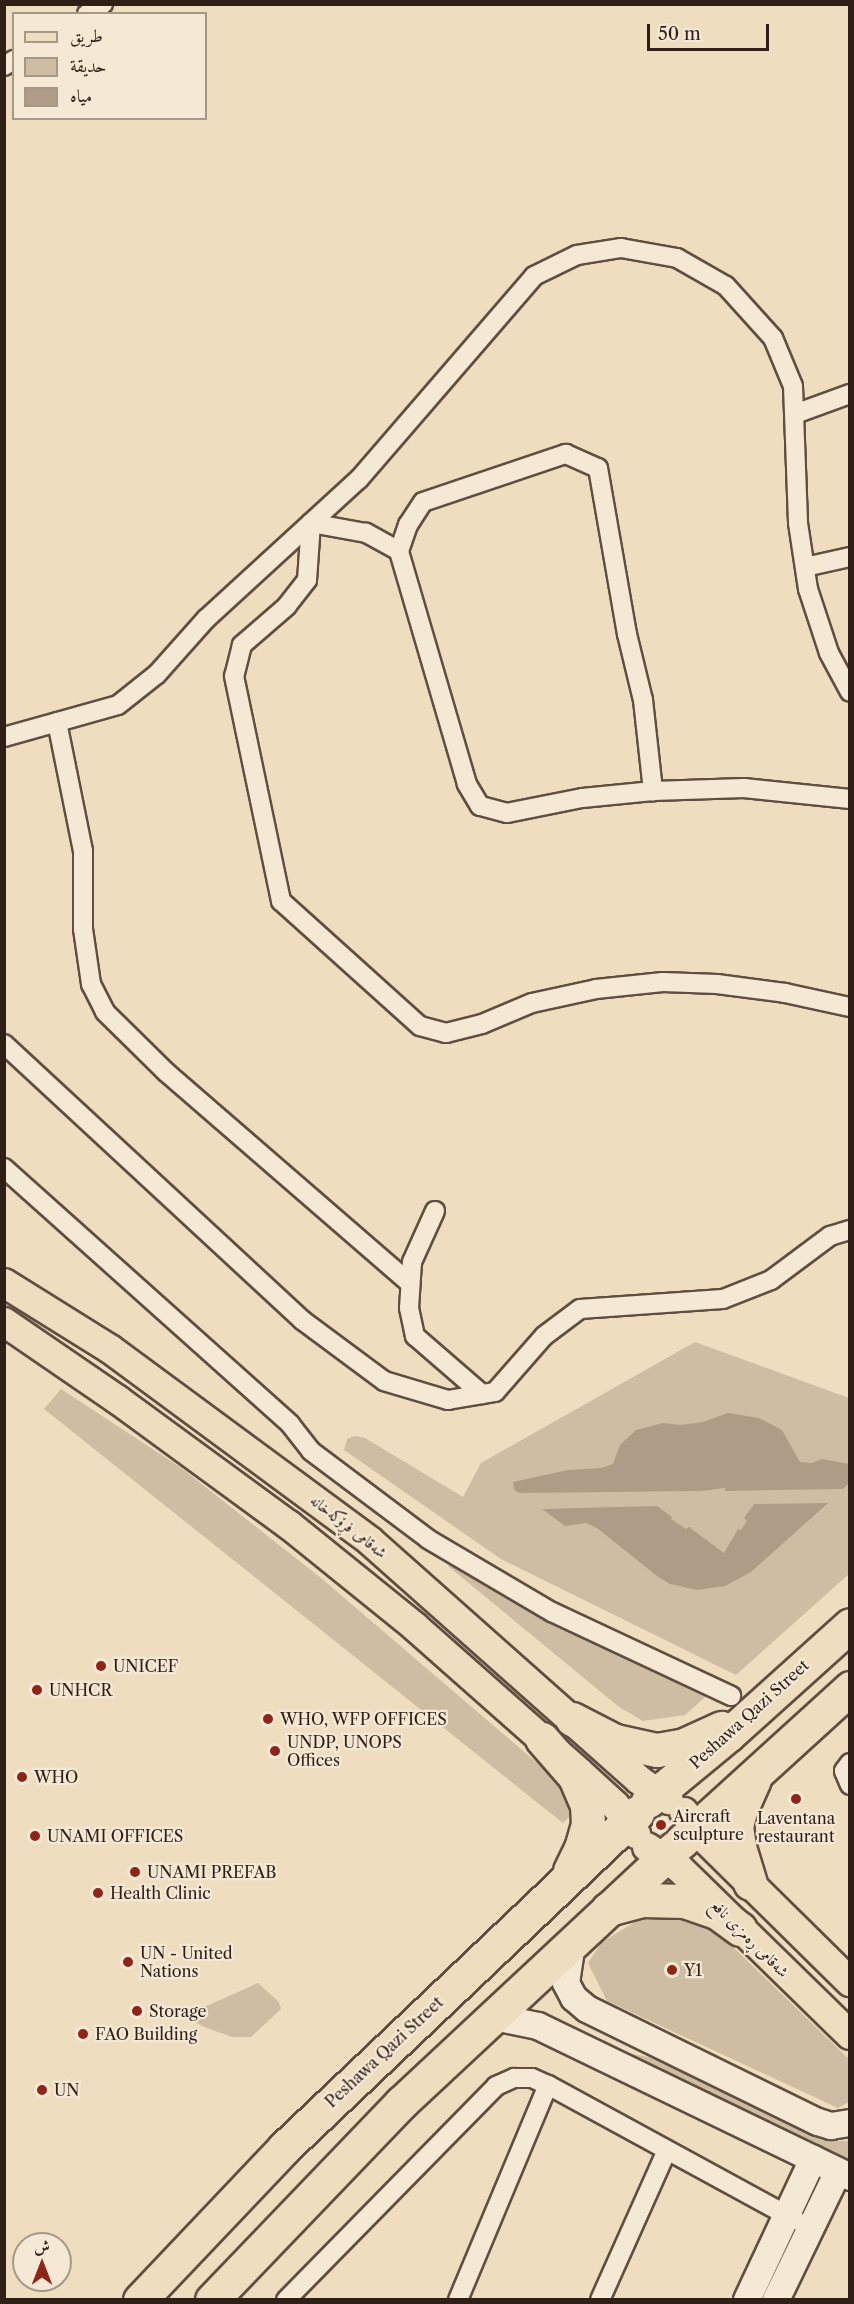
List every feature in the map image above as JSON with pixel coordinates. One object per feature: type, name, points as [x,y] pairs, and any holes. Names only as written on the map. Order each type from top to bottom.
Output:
[{"type":"highway","name":"Peshawa Qazi Street","points":[[212,2300],[355,2149],[608,1910],[660,1825],[741,1705],[849,1625]]},
{"type":"highway","name":"Peshawa Qazi Street","points":[[140,2300],[284,2148],[562,1884],[766,1764],[849,1688]]},
{"type":"highway","points":[[572,1719],[615,1741],[657,1750],[684,1745],[741,1705]]},
{"type":"highway","points":[[542,1739],[575,1777],[587,1805],[588,1824],[581,1848],[562,1884]]},
{"type":"highway","points":[[743,1876],[736,1826],[747,1794],[766,1764]]},
{"type":"highway","points":[[608,1910],[642,1900],[684,1901],[718,1913],[740,1929]]},
{"type":"main road","name":"شەقامی فڕۆکەخانە","points":[[4,1283],[110,1349],[370,1541],[639,1780],[660,1825]]},
{"type":"main road","points":[[4,1322],[118,1400],[290,1525],[414,1626],[615,1805],[660,1825],[743,1876],[849,1982]]},
{"type":"main road","name":"شەقامی ڕەمزی نافع","points":[[660,1825],[710,1897],[849,2035]]},
{"type":"main road","points":[[710,1897],[711,1882],[721,1871],[743,1876]]},
{"type":"street","points":[[90,12],[103,4]]},
{"type":"street","points":[[4,736],[118,705],[157,674],[206,620],[358,479],[534,276],[577,255],[621,248],[677,258],[726,286],[773,338],[793,386],[798,523],[808,589],[829,653],[849,692]]},
{"type":"street","points":[[795,414],[849,394]]},
{"type":"street","points":[[653,790],[643,700],[627,634],[598,468],[566,454],[423,502],[408,525],[399,551],[467,784],[480,806],[507,813],[582,798],[653,790],[744,788],[849,799]]},
{"type":"street","points":[[311,523],[366,533],[399,551]]},
{"type":"street","points":[[311,523],[307,580],[287,606],[242,645],[234,676],[281,901],[305,925],[378,986],[420,1026],[446,1033],[482,1024],[532,1003],[596,989],[663,982],[717,984],[785,993],[849,1007]]},
{"type":"street","points":[[804,567],[849,557]]},
{"type":"street","points":[[57,722],[83,851],[83,929],[91,984],[105,1012],[166,1072],[410,1283]]},
{"type":"street","points":[[4,1044],[311,1327],[384,1381],[448,1400],[495,1392],[544,1336],[580,1309],[723,1299],[771,1280],[830,1236],[849,1230]]},
{"type":"street","points":[[4,1168],[290,1424],[311,1451],[428,1539],[552,1612],[741,1705]]},
{"type":"street","points":[[435,1210],[412,1262],[409,1308],[416,1336],[482,1394]]},
{"type":"street","points":[[572,1943],[566,1976],[574,1998],[586,2009],[818,2122],[831,2126],[849,2123]]},
{"type":"street","points":[[494,2017],[538,2026],[609,2058],[844,2174],[811,2228],[776,2300]]},
{"type":"street","points":[[609,2058],[607,2043],[614,2036],[624,2034],[654,2043]]},
{"type":"street","points":[[286,2300],[496,2086],[513,2078],[523,2077],[549,2085],[811,2228]]},
{"type":"street","points":[[458,2300],[549,2085]]},
{"type":"street","points":[[600,2300],[667,2150]]},
{"type":"street","points":[[747,2300],[813,2159]]},
{"type":"green space","points":[[695,1342],[849,1398],[849,1574],[736,1675],[501,1559],[344,1450],[347,1439],[355,1436],[365,1438],[463,1497],[481,1463]]},
{"type":"green space","points":[[61,1389],[180,1467],[321,1578],[557,1780],[570,1798],[572,1811],[568,1818],[563,1823],[44,1409]]},
{"type":"green space","points":[[458,1560],[490,1583],[589,1640],[673,1671],[711,1692],[685,1715],[643,1721],[619,1707],[448,1566]]},
{"type":"green space","points":[[658,1908],[708,1923],[849,2059],[849,2102],[838,2108],[607,2001],[588,1963],[602,1942]]},
{"type":"green space","points":[[258,1983],[279,2002],[281,2009],[251,2037],[232,2037],[204,2027],[184,2016]]},
{"type":"green space","points":[[617,2051],[653,2058],[828,2141],[849,2141],[849,2162]]},
{"type":"water","points":[[728,1413],[759,1418],[782,1430],[800,1462],[812,1463],[822,1459],[849,1464],[849,1483],[843,1489],[725,1491],[725,1488],[701,1491],[519,1493],[514,1490],[513,1482],[568,1470],[601,1468],[613,1464],[620,1445],[636,1430],[663,1423],[680,1425],[703,1422]]},
{"type":"water","points":[[828,1503],[751,1572],[725,1586],[697,1590],[670,1584],[657,1576],[597,1528],[586,1523],[565,1526],[542,1509],[657,1506],[672,1517],[671,1519],[686,1529],[689,1527],[724,1553],[738,1529],[741,1530],[747,1521],[744,1518],[754,1504]]},
{"type":"place","name":"UNICEF","points":[[101,1666]]},
{"type":"place","name":"UNHCR","points":[[37,1690]]},
{"type":"place","name":"WHO, WFP OFFICES","points":[[268,1719]]},
{"type":"place","name":"UNDP, UNOPS Offices","points":[[275,1751]]},
{"type":"place","name":"WHO","points":[[22,1777]]},
{"type":"place","name":"Laventana restaurant","points":[[796,1799]]},
{"type":"place","name":"Aircraft sculpture","points":[[661,1825]]},
{"type":"place","name":"UNAMI OFFICES","points":[[35,1836]]},
{"type":"place","name":"UNAMI PREFAB","points":[[135,1872]]},
{"type":"place","name":"Health Clinic","points":[[98,1893]]},
{"type":"place","name":"UN - United Nations","points":[[128,1962]]},
{"type":"place","name":"Y1","points":[[672,1970]]},
{"type":"place","name":"Storage","points":[[137,2011]]},
{"type":"place","name":"FAO Building","points":[[83,2034]]},
{"type":"place","name":"UN","points":[[42,2090]]}]
